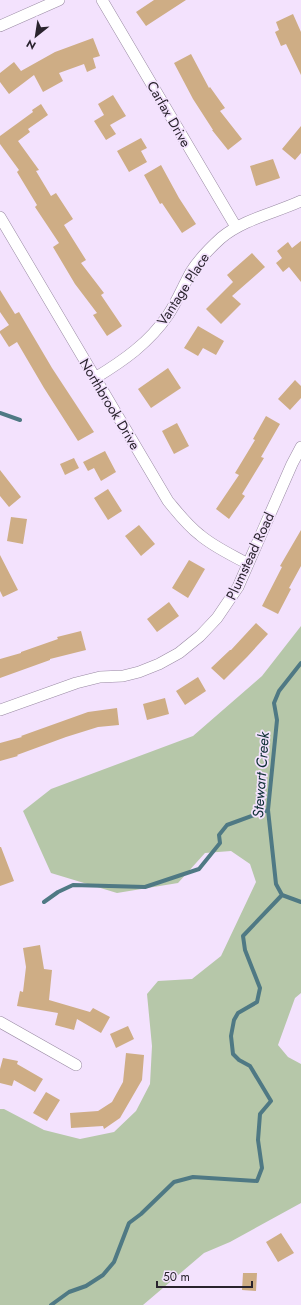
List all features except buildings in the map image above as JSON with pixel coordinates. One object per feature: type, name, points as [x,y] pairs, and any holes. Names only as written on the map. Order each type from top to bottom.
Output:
[{"type":"street","points":[[0,26],[59,0]]},
{"type":"street","name":"Carfax Drive","points":[[102,0],[236,228]]},
{"type":"street","name":"Vantage Place","points":[[95,378],[122,361],[151,336],[170,311],[192,272],[203,256],[222,237],[252,219],[283,209],[301,201]]},
{"type":"street","name":"Northbrook Drive","points":[[0,217],[168,501],[181,518],[200,536],[248,564]]},
{"type":"street","name":"Plumstead Road","points":[[0,710],[76,683],[100,677],[123,676],[138,672],[172,657],[200,636],[217,618],[235,592],[292,464],[301,448]]},
{"type":"street","points":[[0,1022],[76,1065]]},
{"type":"green space","points":[[301,626],[301,993],[295,998],[278,1045],[288,1057],[301,1064],[301,1203],[230,1242],[204,1253],[143,1305],[0,1305],[0,1109],[4,1109],[44,1130],[80,1139],[114,1132],[136,1111],[150,1084],[152,1046],[147,994],[158,981],[192,979],[221,956],[256,882],[250,864],[231,851],[205,853],[178,883],[117,893],[51,873],[23,811],[51,789],[193,736],[262,676]]},
{"type":"waterway","points":[[0,413],[20,420]]},
{"type":"waterway","name":"Stewart Creek","points":[[282,895],[276,884],[268,810],[277,720],[274,703],[279,691],[301,663]]},
{"type":"waterway","points":[[44,902],[58,892],[73,885],[145,887],[199,869],[220,843],[219,835],[227,825],[268,810]]},
{"type":"waterway","points":[[282,895],[301,902]]},
{"type":"waterway","name":"Stewart Creek","points":[[51,1305],[69,1292],[86,1286],[103,1275],[114,1262],[129,1223],[141,1214],[174,1182],[193,1177],[257,1181],[262,1168],[258,1140],[260,1114],[271,1101],[250,1066],[239,1060],[233,1054],[231,1036],[234,1020],[238,1013],[257,1002],[260,988],[245,950],[243,936],[282,895]]}]
